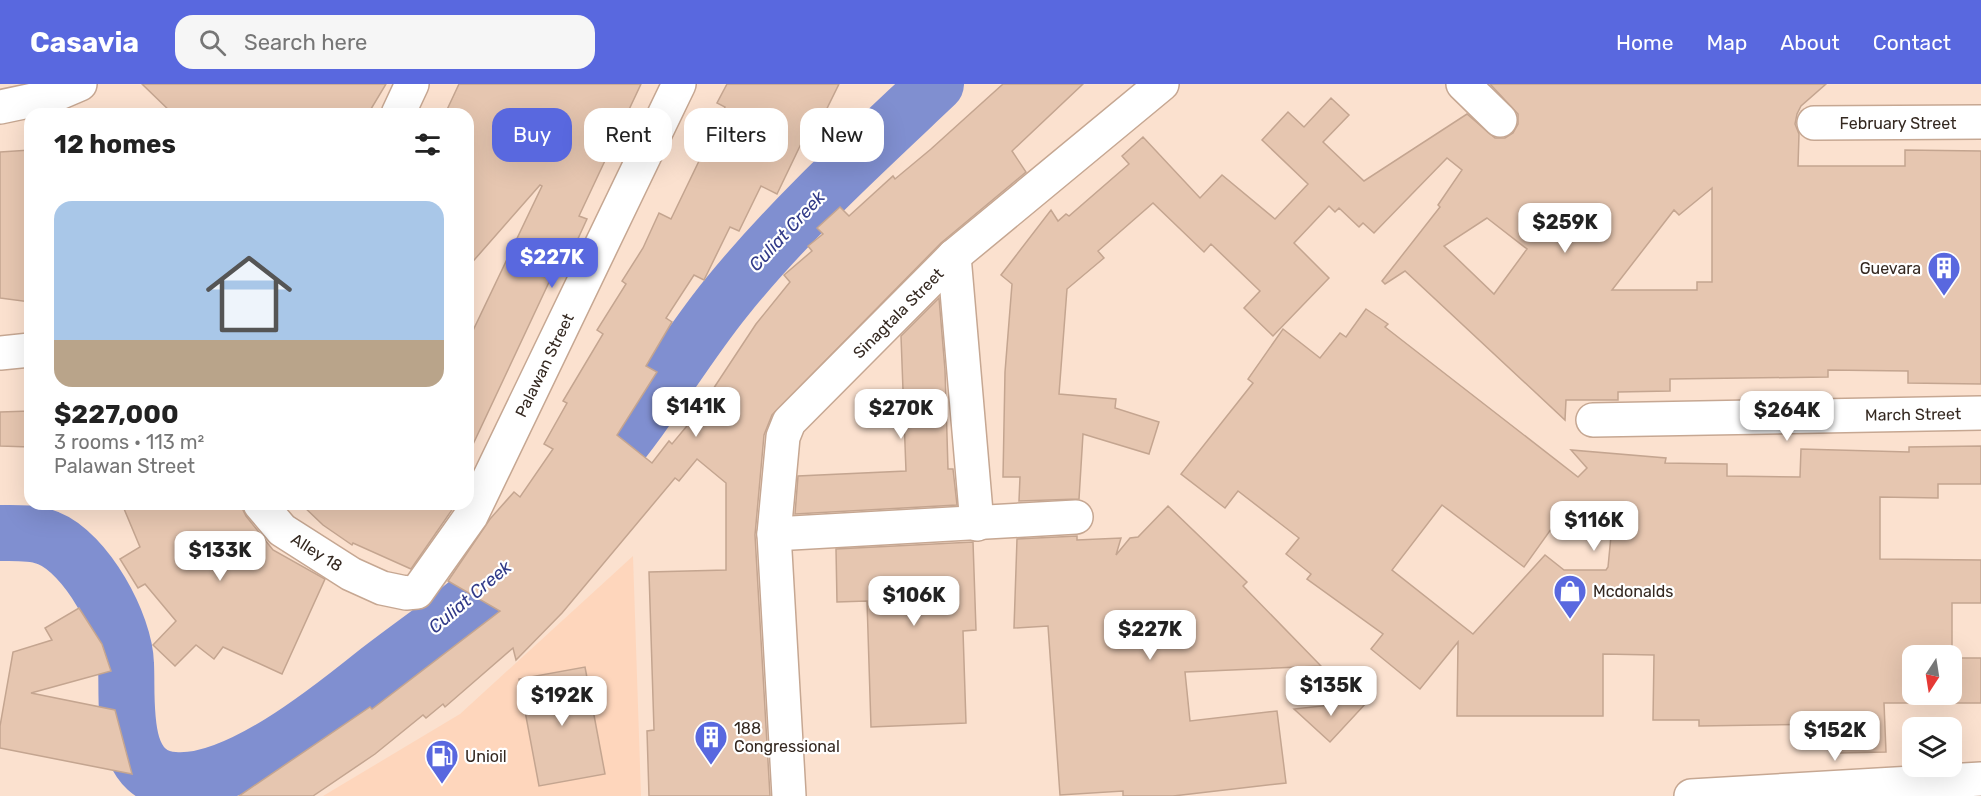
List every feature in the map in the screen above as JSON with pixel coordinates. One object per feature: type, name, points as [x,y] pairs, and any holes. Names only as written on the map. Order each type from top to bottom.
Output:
[{"type":"street","points":[[0,106],[52,96],[80,84]]},
{"type":"street","points":[[401,108],[412,84]]},
{"type":"street","name":"Palawan Street","points":[[474,510],[679,84]]},
{"type":"street","name":"Sinagtala Street","points":[[789,796],[774,534],[783,437],[789,422],[954,256],[1162,84]]},
{"type":"street","points":[[1463,84],[1500,120]]},
{"type":"street","name":"February Street","points":[[1814,123],[1981,122]]},
{"type":"street","points":[[954,256],[977,524]]},
{"type":"street","points":[[0,353],[24,351]]},
{"type":"street","name":"March Street","points":[[1593,420],[1981,413]]},
{"type":"street","name":"Alley 18","points":[[265,510],[282,530],[351,573]]},
{"type":"street","name":"Palawan Street","points":[[351,573],[382,588],[406,593],[417,592],[474,510]]},
{"type":"street","points":[[774,534],[1076,517]]},
{"type":"street","points":[[1691,796],[1981,779]]},
{"type":"shaded area","points":[[633,556],[641,796],[323,796],[460,714]]},
{"type":"building","points":[[142,84],[386,84],[372,108],[167,108]]},
{"type":"building","points":[[459,84],[641,84],[630,108],[584,108],[584,162],[604,162],[579,216],[587,219],[565,267],[558,263],[474,442],[474,328],[542,186],[540,185],[474,260],[474,108],[448,108]]},
{"type":"building","points":[[727,84],[839,84],[827,108],[800,108],[800,146],[777,194],[761,186],[739,231],[730,227],[704,280],[694,275],[666,318],[672,322],[646,366],[657,372],[617,435],[652,463],[669,441],[672,444],[696,415],[756,324],[790,282],[784,275],[812,251],[808,246],[823,234],[817,228],[840,207],[849,216],[893,176],[895,179],[931,149],[1003,84],[1083,84],[1012,151],[1026,172],[941,243],[772,415],[764,435],[755,535],[770,796],[649,796],[647,731],[654,730],[649,572],[726,570],[726,483],[697,459],[679,481],[675,478],[562,613],[516,660],[513,648],[445,707],[443,704],[426,718],[423,715],[375,754],[313,796],[239,796],[370,707],[372,709],[500,611],[448,581],[490,519],[514,492],[520,497],[553,449],[544,444],[567,403],[563,401],[603,334],[597,330],[626,284],[622,281],[643,248],[659,213],[671,219],[698,162],[788,162],[788,108],[725,108],[717,103]]},
{"type":"building","points":[[1490,84],[1826,84],[1801,106],[1797,114],[1795,124],[1799,134],[1798,166],[1905,166],[1905,150],[1981,151],[1981,384],[1908,383],[1908,371],[1828,370],[1828,377],[1670,379],[1670,391],[1618,392],[1618,400],[1566,400],[1565,420],[1405,271],[1385,284],[1382,281],[1440,207],[1438,205],[1462,170],[1447,158],[1374,233],[1363,223],[1359,227],[1339,208],[1335,212],[1329,206],[1294,243],[1329,278],[1273,336],[1244,308],[1260,291],[1211,244],[1204,252],[1153,203],[1098,251],[1104,258],[1067,289],[1059,394],[1116,399],[1115,408],[1159,422],[1149,454],[1083,434],[1079,499],[1019,501],[1020,477],[1003,477],[1005,372],[1012,284],[1001,275],[1051,210],[1058,221],[1066,214],[1069,216],[1129,164],[1122,156],[1143,137],[1200,198],[1222,175],[1275,219],[1308,184],[1262,140],[1288,112],[1304,127],[1331,98],[1349,115],[1323,142],[1364,181],[1467,114],[1495,138],[1505,138],[1513,133],[1518,124],[1518,114]],"holes":[[[1712,188],[1712,282],[1697,282],[1697,290],[1612,290],[1674,210],[1679,215]],[[1487,218],[1527,249],[1494,294],[1444,246]]]},
{"type":"building","points":[[24,150],[24,301],[0,298],[0,152]]},
{"type":"building","points":[[939,298],[945,370],[948,469],[953,469],[957,505],[795,514],[798,476],[906,471],[901,336]]},
{"type":"building","points":[[1366,309],[1388,324],[1385,327],[1578,477],[1587,468],[1571,450],[1666,458],[1665,463],[1727,464],[1727,476],[1800,477],[1801,449],[1909,452],[1909,447],[1981,446],[1981,484],[1938,484],[1938,498],[1880,497],[1880,559],[1981,560],[1981,603],[1952,603],[1952,645],[1902,645],[1902,703],[1884,703],[1886,752],[1838,753],[1838,724],[1699,726],[1699,720],[1653,720],[1654,655],[1603,654],[1603,716],[1457,716],[1458,642],[1420,689],[1371,649],[1383,634],[1307,579],[1311,574],[1286,554],[1299,538],[1238,491],[1225,508],[1181,474],[1253,383],[1248,379],[1283,329],[1320,358],[1340,333],[1346,337]],"holes":[[[1442,505],[1524,567],[1564,511],[1613,515],[1606,570],[1564,570],[1545,555],[1473,634],[1392,570]]]},
{"type":"building","points":[[24,411],[24,447],[0,446],[0,412]]},
{"type":"building","points":[[1168,506],[1247,582],[1243,586],[1321,666],[1185,672],[1190,721],[1277,711],[1286,783],[1173,796],[1123,796],[1123,791],[1060,795],[1048,626],[1014,628],[1017,539],[1077,536],[1077,540],[1121,538],[1116,555],[1130,538],[1138,537]]},
{"type":"building","points":[[125,510],[243,510],[273,550],[325,579],[282,674],[223,647],[214,659],[196,645],[175,666],[153,645],[176,621],[145,584],[138,588],[120,559],[140,547]]},
{"type":"building","points":[[307,510],[452,510],[411,569],[353,543],[352,545],[323,525]]},
{"type":"building","points":[[973,542],[976,630],[963,631],[966,723],[871,727],[867,601],[837,602],[836,549]]},
{"type":"building","points":[[79,608],[102,644],[111,671],[31,693],[115,710],[132,774],[0,748],[0,726],[13,652],[52,640],[45,628]]},
{"type":"building","points":[[1962,658],[1981,658],[1981,703],[1962,703]]},
{"type":"building","points":[[585,667],[605,774],[539,786],[519,679]]},
{"type":"building","points":[[1368,701],[1330,742],[1294,709]]},
{"type":"waterway","name":"Culiat Creek","points":[[0,533],[37,535],[62,546],[76,558],[101,592],[119,630],[124,648],[130,735],[135,752],[143,766],[156,775],[174,780],[199,778],[225,771],[280,743],[332,707],[481,592],[524,551],[580,493],[622,442],[710,318],[750,269],[827,188],[936,84]]},
{"type":"place","name":"Guevara","points":[[1944,297]]},
{"type":"place","name":"Mcdonalds","points":[[1570,620]]},
{"type":"place","name":"188 Congressional","points":[[711,766]]},
{"type":"place","name":"Unioil","points":[[442,785]]}]
